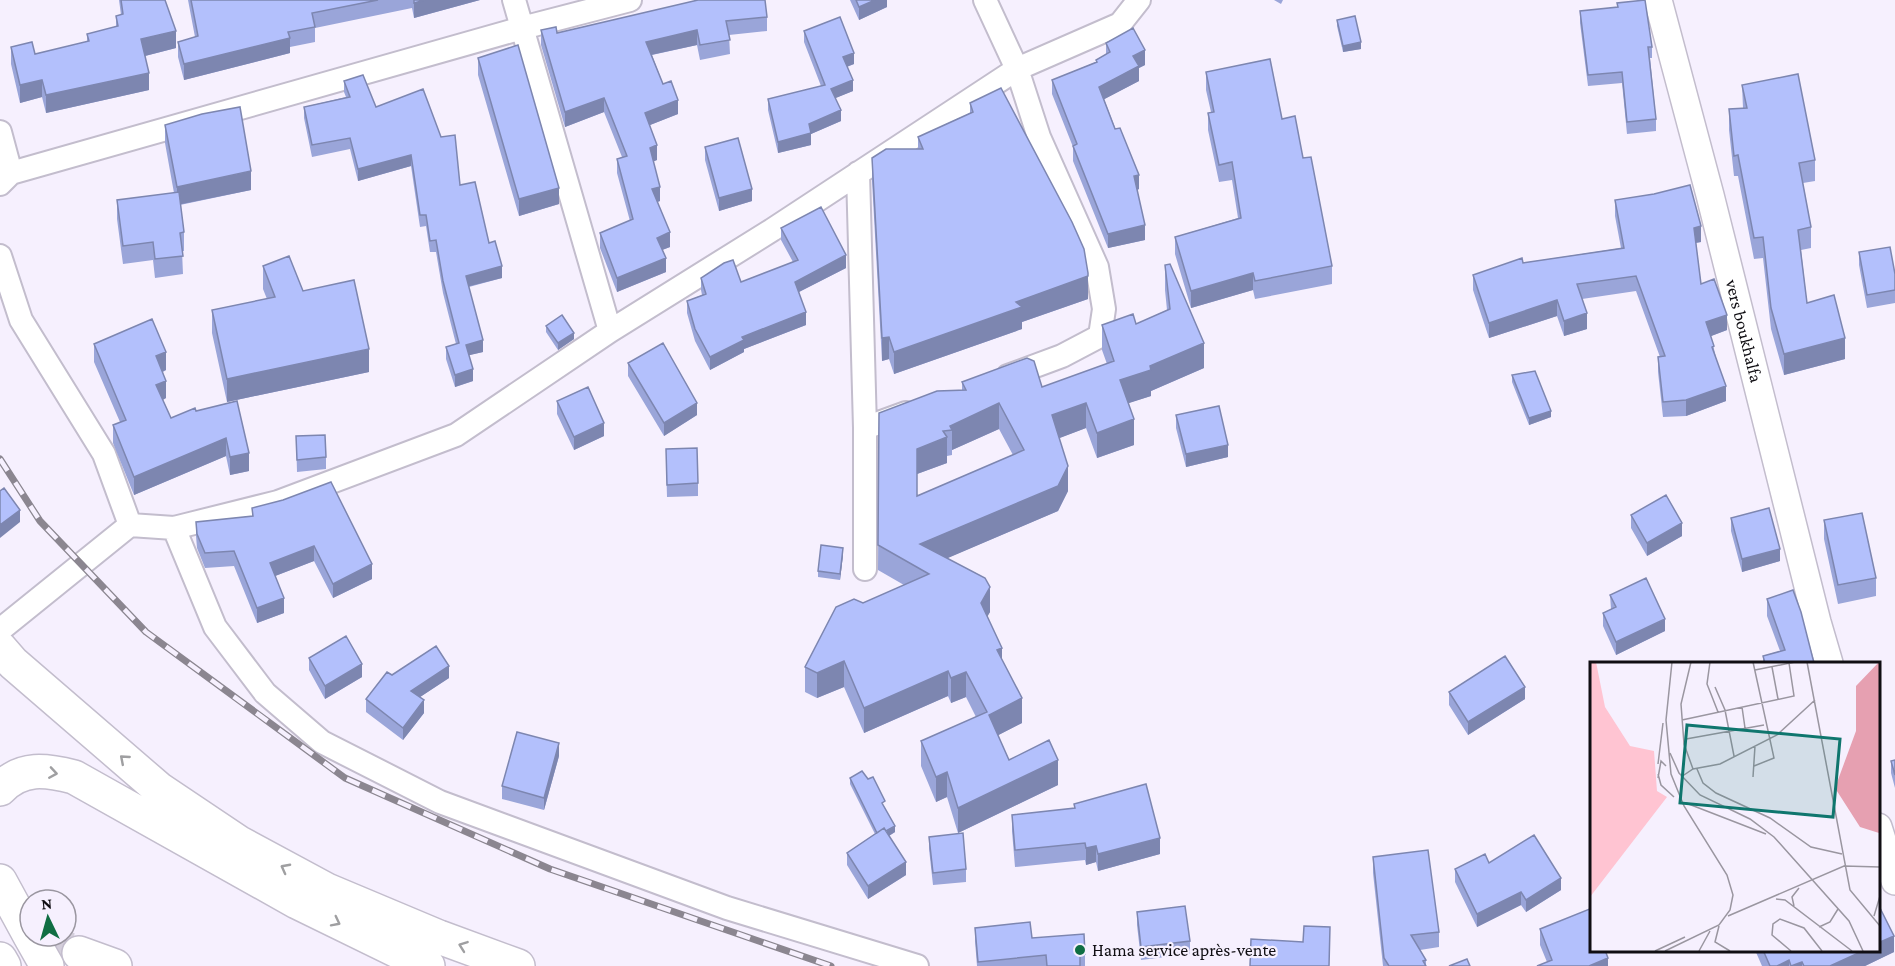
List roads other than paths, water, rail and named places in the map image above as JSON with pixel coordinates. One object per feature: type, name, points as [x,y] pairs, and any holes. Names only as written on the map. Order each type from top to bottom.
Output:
[{"type":"highway","points":[[0,648],[13,663],[159,789],[238,842],[327,890],[440,937],[518,966]]},
{"type":"highway","points":[[0,789],[8,780],[26,772],[50,771],[74,777],[297,902],[428,966]]},
{"type":"highway","points":[[0,881],[18,914]]},
{"type":"highway","points":[[37,948],[47,966]]},
{"type":"highway","points":[[79,953],[115,966]]},
{"type":"highway","points":[[0,958],[4,966]]},
{"type":"street","points":[[514,0],[610,332]]},
{"type":"street","points":[[0,132],[5,179],[522,28],[630,0]]},
{"type":"street","points":[[985,0],[1017,69],[1039,136],[1098,267],[1104,309],[1100,336],[1062,356],[986,384]]},
{"type":"street","points":[[0,630],[130,525],[174,528],[278,502],[456,435],[610,332],[1017,69],[1120,24],[1139,0]]},
{"type":"street","name":"vers boukhalfa","points":[[1658,0],[1710,195],[1816,622],[1829,662]]},
{"type":"street","points":[[858,173],[866,428],[865,569]]},
{"type":"street","points":[[0,256],[21,320],[104,454],[130,525]]},
{"type":"street","points":[[866,428],[931,404]]},
{"type":"street","points":[[174,528],[215,627],[265,693],[321,742],[440,802],[727,908],[917,966]]},
{"type":"street","points":[[1880,832],[1895,881]]},
{"type":"tunnel","points":[[67,948],[79,953]]},
{"type":"railway","points":[[0,459],[40,521],[146,632],[345,778],[550,869],[831,966]]},
{"type":"place","name":"Hama service après-vente","points":[[1080,950]]}]
